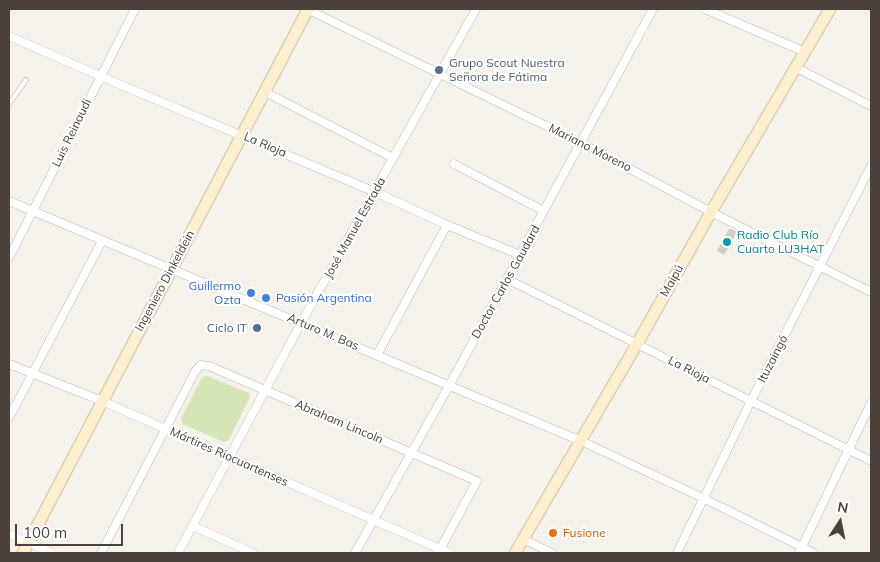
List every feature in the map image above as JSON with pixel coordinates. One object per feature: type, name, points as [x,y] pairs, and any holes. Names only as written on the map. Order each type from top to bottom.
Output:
[{"type":"main road","name":"Ingeniero Dinkeldein","points":[[26,548],[308,9]]},
{"type":"main road","name":"Maipú","points":[[515,553],[638,344],[711,212],[830,9]]},
{"type":"street","name":"Luis Reinaudi","points":[[9,258],[135,9]]},
{"type":"street","name":"Mariano Moreno","points":[[308,9],[581,143],[711,212],[871,292]]},
{"type":"street","name":"José Manuel Estrada","points":[[178,553],[302,323],[476,9]]},
{"type":"street","name":"Doctor Carlos Gaudard","points":[[355,553],[449,386],[653,9]]},
{"type":"street","points":[[705,9],[805,52]]},
{"type":"street","name":"La Rioja","points":[[9,36],[375,192],[447,226],[520,255]]},
{"type":"street","points":[[797,68],[871,106]]},
{"type":"street","points":[[265,92],[393,158]]},
{"type":"street","points":[[454,164],[544,211]]},
{"type":"street","name":"Ituzaingó","points":[[677,553],[751,401],[871,166]]},
{"type":"street","name":"Arturo M. Bas","points":[[9,201],[581,441],[703,498],[800,550],[814,553]]},
{"type":"street","points":[[376,356],[447,226]]},
{"type":"street","points":[[9,418],[102,241]]},
{"type":"street","name":"La Rioja","points":[[507,279],[871,461]]},
{"type":"street","name":"Mártires Riocuartenses","points":[[9,364],[166,428],[440,551],[449,553]]},
{"type":"street","name":"Abraham Lincoln","points":[[166,428],[196,370],[201,365],[209,366],[477,481],[440,551]]},
{"type":"street","points":[[800,550],[871,403]]},
{"type":"street","points":[[101,553],[166,428]]},
{"type":"street","points":[[193,526],[253,553]]},
{"type":"street","points":[[9,534],[26,548],[52,553]]},
{"type":"street","points":[[523,539],[552,553]]},
{"type":"lane","points":[[9,104],[26,80]]},
{"type":"green space","points":[[207,376],[249,393],[250,397],[229,440],[224,442],[182,424],[181,418],[202,377]]},
{"type":"building","name":"Radio Club Río Cuarto LU3HAT","points":[[730,229],[736,232],[724,254],[718,251]]},
{"type":"place","name":"Grupo Scout Nuestra Señora de Fátima","points":[[439,70]]},
{"type":"place","name":"Radio Club Río Cuarto LU3HAT","points":[[727,242]]},
{"type":"place","name":"Guillermo Ozta","points":[[251,293]]},
{"type":"place","name":"Pasión Argentina","points":[[266,298]]},
{"type":"place","name":"Ciclo IT","points":[[257,328]]},
{"type":"place","name":"Fusione","points":[[553,533]]}]
